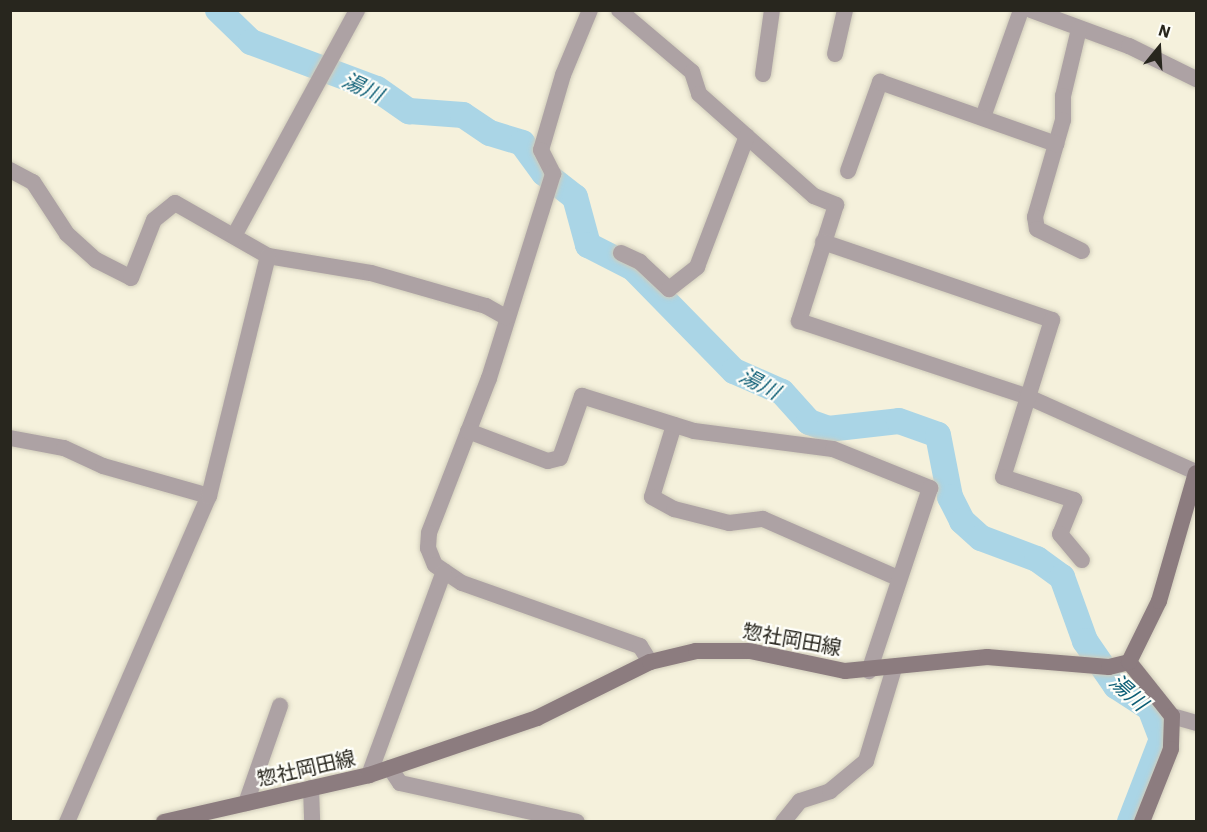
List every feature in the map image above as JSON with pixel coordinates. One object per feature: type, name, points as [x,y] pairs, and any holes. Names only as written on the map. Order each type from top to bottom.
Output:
[{"type":"main road","points":[[1142,822],[1171,749],[1172,716],[1129,662],[1159,601],[1197,472]]},
{"type":"main road","name":"惣社岡田線","points":[[164,822],[369,775],[537,718],[650,662],[726,649],[869,671],[987,657],[1109,666],[1129,662]]},
{"type":"street","points":[[234,237],[357,10]]},
{"type":"street","points":[[590,10],[551,110],[541,150],[553,174],[468,431],[429,533],[428,548],[444,571],[462,583],[640,646],[650,662]]},
{"type":"street","points":[[619,10],[692,72],[699,93],[814,196],[836,205],[799,321],[1026,396],[1197,472]]},
{"type":"street","points":[[763,74],[771,10]]},
{"type":"street","points":[[835,54],[845,10]]},
{"type":"street","points":[[983,117],[1021,10]]},
{"type":"street","points":[[1030,10],[1129,46],[1197,79]]},
{"type":"street","points":[[1079,29],[1056,144],[1035,217],[1037,229],[1082,251]]},
{"type":"street","points":[[848,171],[880,82],[1056,144]]},
{"type":"street","points":[[621,253],[669,289],[697,267],[747,136]]},
{"type":"street","points":[[10,170],[33,182],[67,234],[96,260],[131,278],[154,220],[175,203],[268,256],[371,273],[486,306],[506,317]]},
{"type":"street","points":[[823,242],[1052,320],[1026,396],[1003,477],[1074,500],[1060,534],[1083,560]]},
{"type":"street","points":[[67,822],[209,496],[268,256]]},
{"type":"street","points":[[468,431],[548,462],[560,458],[582,396],[674,425],[833,449],[930,488],[896,578],[869,671]]},
{"type":"street","points":[[674,425],[652,497],[674,509],[729,523],[762,519],[896,578]]},
{"type":"street","points":[[10,438],[64,448],[103,466],[209,496]]},
{"type":"street","points":[[369,775],[444,571]]},
{"type":"street","points":[[783,822],[800,801],[831,791],[866,761],[894,669]]},
{"type":"street","points":[[246,803],[280,706]]},
{"type":"street","points":[[1172,716],[1197,723]]},
{"type":"street","points":[[390,768],[400,783],[576,822]]},
{"type":"street","points":[[311,788],[312,822]]},
{"type":"waterway","name":"湯川","points":[[218,10],[251,42],[377,89],[409,111],[463,115],[490,133],[522,143],[544,173],[575,197],[588,245],[633,268],[734,371],[782,392],[809,422],[828,429],[899,421],[938,435],[950,497],[962,521],[981,538],[1037,559],[1062,577],[1085,641],[1116,686],[1150,708],[1162,739],[1130,822]]}]
